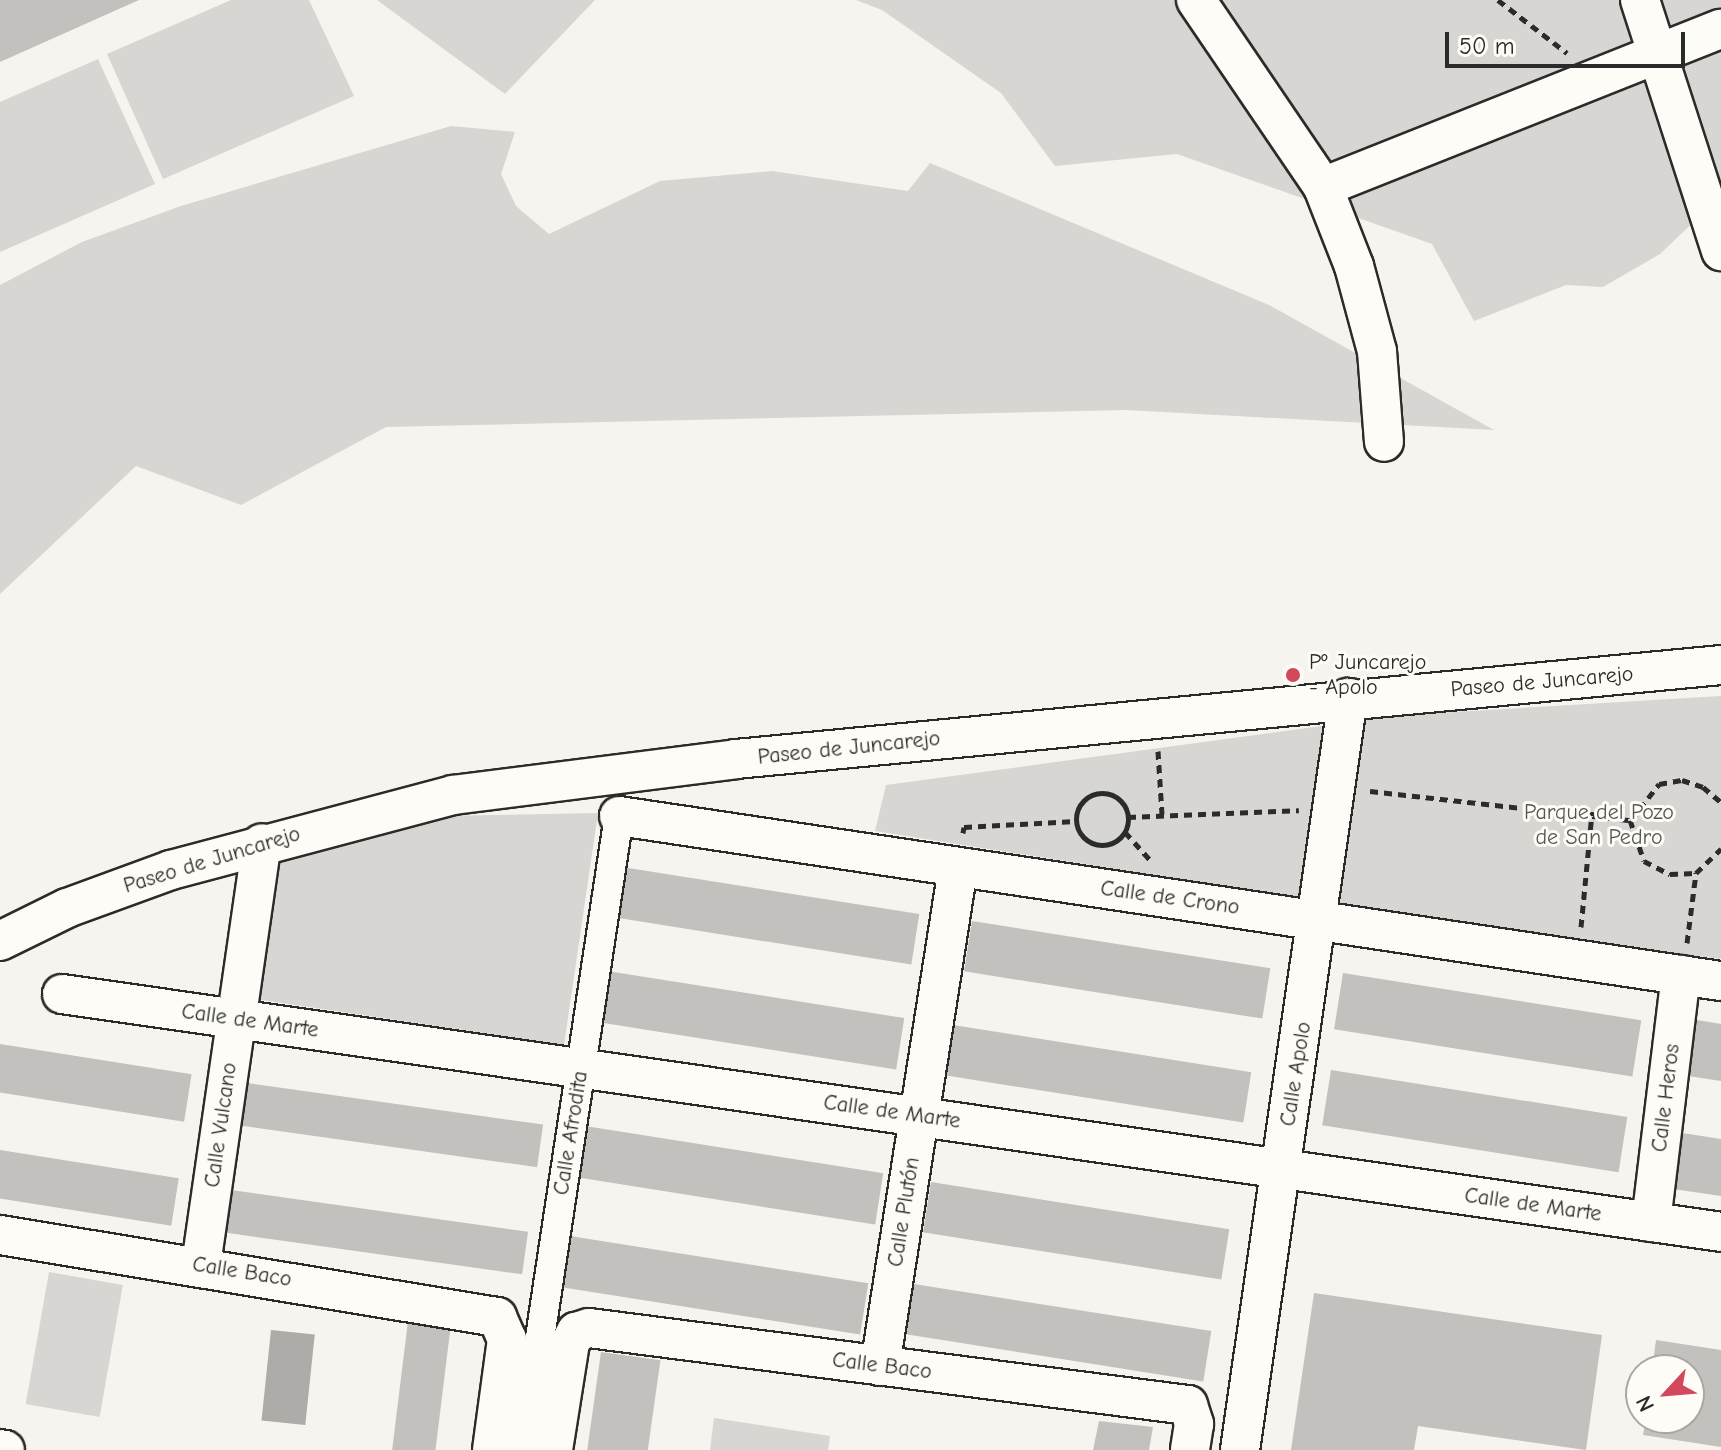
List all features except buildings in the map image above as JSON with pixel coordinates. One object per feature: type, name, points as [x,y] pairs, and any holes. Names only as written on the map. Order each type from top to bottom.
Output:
[{"type":"street","points":[[1196,0],[1323,187],[1354,266],[1377,351],[1384,442]]},
{"type":"street","points":[[1640,0],[1721,251]]},
{"type":"street","points":[[1323,187],[1721,29]]},
{"type":"street","name":"Paseo de Juncarejo","points":[[0,941],[67,908],[262,843],[453,795],[736,759],[1348,698],[1721,665]]},
{"type":"street","name":"Calle Apolo","points":[[1240,1450],[1319,921],[1348,698]]},
{"type":"street","name":"Calle de Crono","points":[[619,816],[1578,960],[1683,962],[1721,981]]},
{"type":"street","name":"Calle Afrodita","points":[[523,1450],[619,816]]},
{"type":"street","name":"Calle Vulcano","points":[[201,1265],[262,843]]},
{"type":"street","name":"Calle Plutón","points":[[880,1366],[958,868]]},
{"type":"street","name":"Calle Heros","points":[[1651,1222],[1683,962]]},
{"type":"street","name":"Calle de Marte","points":[[62,994],[1721,1232]]},
{"type":"street","name":"Calle Baco","points":[[0,1235],[483,1312],[505,1324],[507,1339],[492,1450]]},
{"type":"street","name":"Calle Baco","points":[[553,1450],[570,1343],[576,1332],[589,1328],[1188,1405],[1191,1415],[1190,1450]]},
{"type":"path","points":[[1156,718],[1162,814]]},
{"type":"path","points":[[1630,820],[1659,784],[1682,780],[1703,787],[1721,802]]},
{"type":"path","points":[[1128,817],[1303,809],[1336,787],[1592,812],[1630,820]]},
{"type":"path","points":[[1105,793],[1121,801],[1128,817],[1119,839],[1104,845],[1089,841],[1076,821],[1081,804],[1105,793]]},
{"type":"path","points":[[1578,960],[1592,812]]},
{"type":"path","points":[[1630,820],[1644,861],[1670,874],[1696,873]]},
{"type":"path","points":[[958,868],[964,827],[1076,821]]},
{"type":"path","points":[[1683,962],[1696,873],[1721,849]]},
{"type":"green space","points":[[231,0],[309,0],[354,96],[163,179],[107,54]]},
{"type":"green space","points":[[377,0],[595,0],[505,94]]},
{"type":"green space","points":[[856,0],[1721,0],[1721,196],[1660,254],[1603,287],[1566,285],[1474,321],[1432,244],[1177,154],[1055,166],[1001,93],[882,10]]},
{"type":"green space","points":[[98,59],[155,184],[0,252],[0,102]]},
{"type":"green space","points":[[451,126],[515,132],[501,174],[516,206],[549,234],[660,181],[772,171],[908,191],[930,163],[1269,305],[1494,430],[1126,410],[386,427],[241,505],[136,466],[0,594],[0,285],[82,242],[181,206]]},
{"type":"green space","name":"Parque del Pozo de San Pedro","points":[[1721,696],[1721,959],[1557,939],[875,831],[886,785],[1403,715]]},
{"type":"green space","points":[[598,813],[564,1045],[255,999],[278,856],[437,816]]},
{"type":"green space","points":[[49,1272],[123,1285],[100,1417],[26,1404]]},
{"type":"green space","points":[[714,1418],[830,1436],[828,1450],[710,1450]]},
{"type":"shaded area","points":[[271,1330],[315,1335],[305,1425],[261,1421]]},
{"type":"place","name":"Pº Juncarejo - Apolo","points":[[1293,675]]}]
